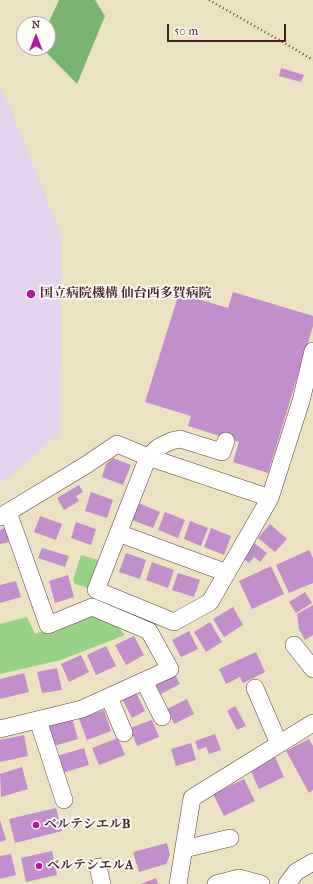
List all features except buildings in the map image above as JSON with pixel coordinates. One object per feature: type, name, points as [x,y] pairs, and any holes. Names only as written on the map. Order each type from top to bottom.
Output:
[{"type":"street","points":[[226,441],[222,452],[180,439],[171,440],[148,457],[96,590],[174,622],[210,602],[270,498],[301,401],[313,351]]},
{"type":"street","points":[[0,729],[82,709],[170,669],[149,630],[92,607],[48,626],[4,515],[86,465],[117,444],[148,457],[270,498]]},
{"type":"street","points":[[118,533],[226,573]]},
{"type":"street","points":[[294,644],[313,669]]},
{"type":"street","points":[[144,680],[162,717]]},
{"type":"street","points":[[255,688],[279,744]]},
{"type":"street","points":[[109,697],[124,733]]},
{"type":"street","points":[[38,720],[64,800]]},
{"type":"street","points":[[178,884],[192,798],[313,723]]},
{"type":"street","points":[[184,849],[230,838]]},
{"type":"street","points":[[287,884],[296,872],[313,862]]},
{"type":"street","points":[[98,867],[102,884]]},
{"type":"street","points":[[216,884],[239,878],[261,884]]},
{"type":"path","points":[[210,0],[313,60]]},
{"type":"shaded area","name":"国立病院機構 仙台西多賀病院","points":[[0,86],[61,234],[61,353],[60,433],[0,484]]},
{"type":"green space","points":[[59,0],[95,0],[105,16],[77,84],[50,56],[56,56],[56,16],[52,16]]},
{"type":"green space","points":[[81,555],[102,561],[94,590],[75,584],[73,580]]},
{"type":"green space","points":[[90,613],[118,627],[125,635],[61,660],[0,674],[0,624],[27,617],[35,634]]},
{"type":"place","name":"国立病院機構 仙台西多賀病院","points":[[31,294]]},
{"type":"place","name":"ベルテシエルB","points":[[36,825]]},
{"type":"place","name":"ベルテシエルA","points":[[39,866]]}]
